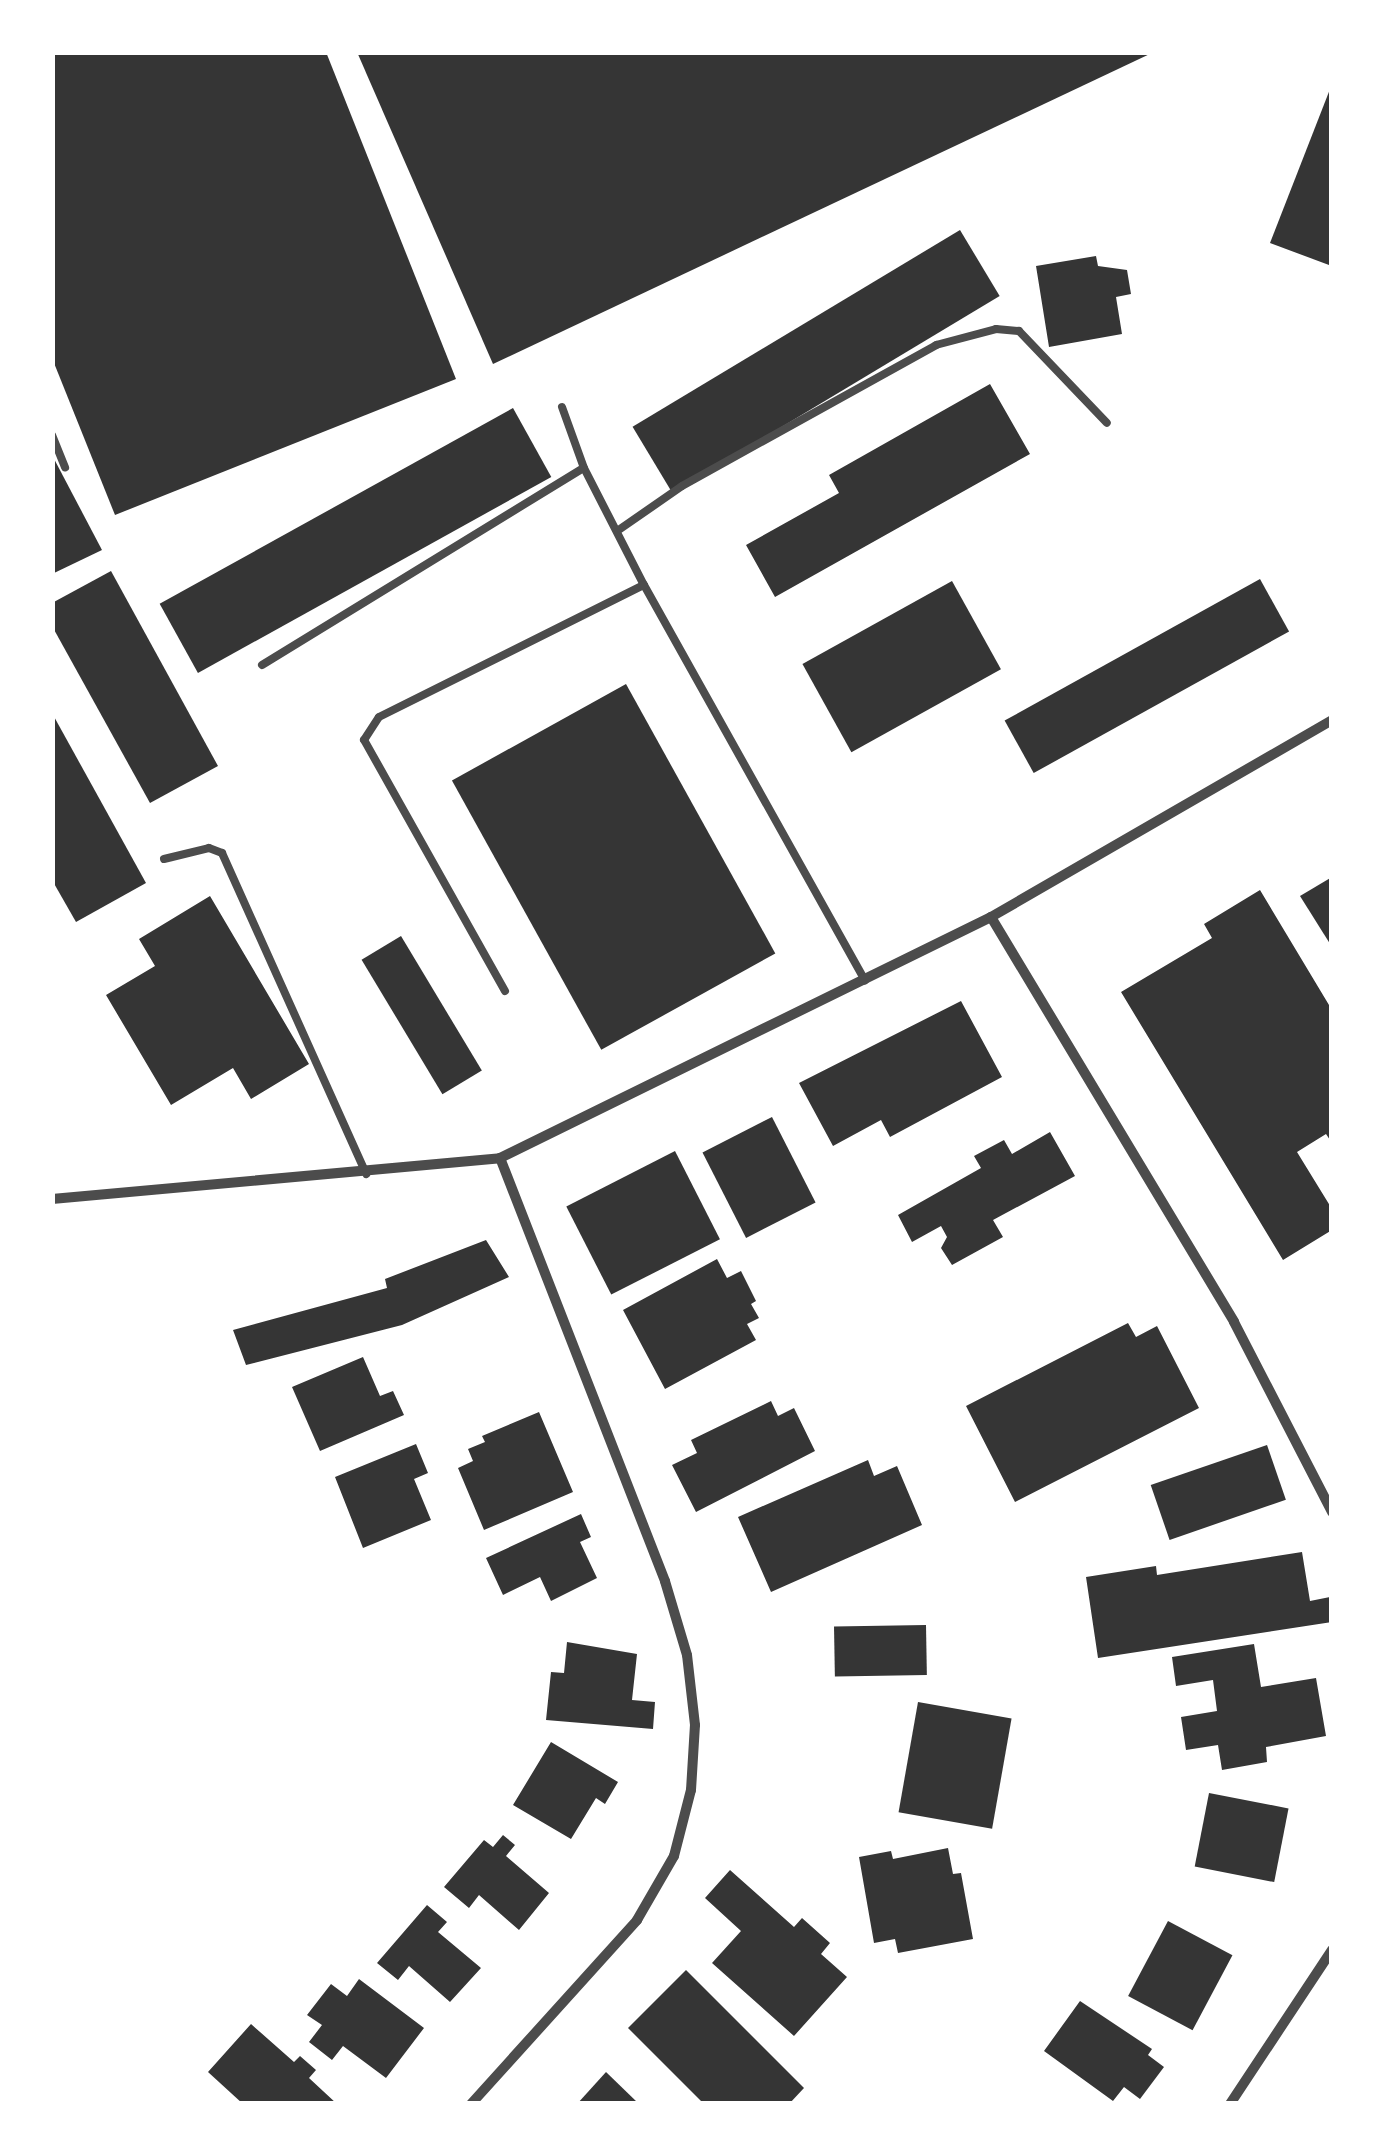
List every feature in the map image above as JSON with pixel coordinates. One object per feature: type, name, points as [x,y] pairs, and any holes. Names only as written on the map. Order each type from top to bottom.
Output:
[{"type":"street","points":[[52,1199],[366,1174],[500,1158],[991,917],[1332,720]]},
{"type":"street","points":[[991,917],[1234,1322],[1332,1512]]},
{"type":"street","points":[[471,2104],[637,1920],[674,1856],[692,1790],[695,1725],[686,1655],[666,1581],[500,1158]]},
{"type":"street","points":[[1230,2104],[1332,1950]]},
{"type":"lane","points":[[620,529],[682,486],[936,345],[996,329],[1019,331],[1107,423]]},
{"type":"lane","points":[[562,406],[584,468],[620,529],[644,585],[865,982]]},
{"type":"lane","points":[[52,436],[66,468]]},
{"type":"lane","points":[[262,665],[584,468]]},
{"type":"lane","points":[[505,991],[364,740],[379,718],[644,585]]},
{"type":"lane","points":[[164,859],[209,848],[222,853],[366,1174]]},
{"type":"building","points":[[52,52],[326,52],[456,379],[115,515],[52,358]]},
{"type":"building","points":[[357,52],[1154,52],[493,364]]},
{"type":"building","points":[[1332,84],[1332,259],[1329,265],[1270,243]]},
{"type":"building","points":[[960,230],[1000,296],[672,493],[633,427]]},
{"type":"building","points":[[1096,256],[1098,266],[1127,270],[1131,294],[1116,297],[1122,334],[1049,347],[1036,266]]},
{"type":"building","points":[[990,384],[1030,454],[775,597],[746,545],[839,493],[829,475]]},
{"type":"building","points":[[513,408],[551,477],[198,673],[160,604]]},
{"type":"building","points":[[52,455],[102,550],[52,574]]},
{"type":"building","points":[[111,571],[218,766],[150,803],[52,626],[52,603]]},
{"type":"building","points":[[1260,579],[1289,631],[1034,773],[1005,721]]},
{"type":"building","points":[[952,581],[1001,669],[851,752],[802,664]]},
{"type":"building","points":[[626,684],[775,953],[601,1050],[452,780]]},
{"type":"building","points":[[52,713],[146,883],[76,922],[52,880]]},
{"type":"building","points":[[1332,877],[1332,947],[1300,896]]},
{"type":"building","points":[[1260,890],[1332,1010],[1332,1143],[1326,1134],[1297,1152],[1332,1209],[1332,1230],[1283,1260],[1121,992],[1212,938],[1204,924]]},
{"type":"building","points":[[210,896],[309,1064],[251,1099],[233,1068],[171,1105],[106,995],[155,966],[139,939]]},
{"type":"building","points":[[401,936],[482,1071],[442,1094],[362,960]]},
{"type":"building","points":[[961,1001],[1002,1077],[890,1137],[881,1120],[833,1146],[799,1083]]},
{"type":"building","points":[[772,1117],[816,1203],[746,1238],[703,1152]]},
{"type":"building","points":[[1050,1132],[1075,1176],[993,1220],[1003,1237],[952,1265],[941,1248],[947,1237],[941,1226],[912,1242],[898,1215],[981,1168],[974,1156],[1004,1140],[1012,1154]]},
{"type":"building","points":[[675,1151],[720,1239],[611,1295],[566,1206]]},
{"type":"building","points":[[486,1240],[509,1277],[402,1325],[246,1365],[233,1330],[387,1288],[385,1279]]},
{"type":"building","points":[[717,1259],[727,1278],[741,1271],[756,1301],[751,1304],[759,1318],[747,1324],[756,1340],[665,1389],[623,1310]]},
{"type":"building","points":[[1128,1323],[1136,1337],[1157,1326],[1199,1408],[1015,1502],[966,1406]]},
{"type":"building","points":[[363,1357],[380,1396],[393,1391],[404,1415],[320,1451],[292,1387]]},
{"type":"building","points":[[771,1401],[778,1416],[794,1408],[815,1451],[696,1512],[672,1465],[697,1453],[691,1440]]},
{"type":"building","points":[[539,1412],[573,1492],[484,1530],[458,1468],[473,1461],[468,1449],[485,1442],[482,1436]]},
{"type":"building","points":[[416,1444],[428,1473],[414,1479],[431,1520],[363,1548],[335,1477]]},
{"type":"building","points":[[1267,1445],[1286,1500],[1170,1540],[1151,1485]]},
{"type":"building","points":[[868,1460],[874,1476],[897,1466],[922,1525],[771,1592],[738,1517]]},
{"type":"building","points":[[581,1514],[591,1537],[580,1542],[597,1578],[551,1601],[540,1577],[503,1595],[486,1558]]},
{"type":"building","points":[[1302,1552],[1310,1601],[1330,1597],[1332,1622],[1098,1658],[1086,1577],[1156,1566],[1157,1575]]},
{"type":"building","points":[[926,1625],[927,1675],[835,1677],[834,1627]]},
{"type":"building","points":[[567,1642],[637,1654],[632,1700],[655,1702],[653,1729],[546,1720],[551,1672],[564,1673]]},
{"type":"building","points":[[1254,1644],[1261,1687],[1316,1678],[1326,1736],[1266,1747],[1267,1762],[1222,1770],[1218,1745],[1186,1750],[1181,1717],[1217,1711],[1213,1680],[1176,1686],[1172,1657]]},
{"type":"building","points":[[918,1702],[1012,1718],[992,1829],[899,1812]]},
{"type":"building","points":[[551,1742],[618,1782],[605,1804],[596,1798],[571,1839],[513,1805]]},
{"type":"building","points":[[1209,1793],[1289,1808],[1274,1882],[1195,1867]]},
{"type":"building","points":[[503,1835],[515,1845],[506,1856],[549,1893],[519,1930],[479,1895],[469,1908],[444,1887],[484,1840],[493,1847]]},
{"type":"building","points":[[948,1848],[953,1874],[961,1873],[973,1939],[898,1953],[895,1939],[874,1943],[859,1857],[891,1851],[893,1859]]},
{"type":"building","points":[[730,1870],[794,1927],[802,1918],[830,1943],[821,1954],[847,1977],[794,2036],[712,1963],[741,1931],[705,1898]]},
{"type":"building","points":[[427,1905],[447,1922],[438,1932],[481,1968],[450,2002],[409,1966],[398,1980],[377,1963]]},
{"type":"building","points":[[1168,1921],[1232,1955],[1193,2030],[1128,1996]]},
{"type":"building","points":[[686,1970],[804,2088],[789,2104],[704,2104],[628,2028]]},
{"type":"building","points":[[359,1979],[424,2028],[386,2078],[343,2046],[332,2060],[309,2042],[322,2025],[307,2015],[331,1984],[347,1996]]},
{"type":"building","points":[[1080,2001],[1152,2049],[1148,2055],[1164,2067],[1140,2099],[1124,2087],[1113,2101],[1044,2051]]},
{"type":"building","points":[[251,2024],[294,2062],[300,2056],[316,2070],[309,2078],[337,2104],[243,2104],[208,2072]]},
{"type":"building","points":[[606,2072],[639,2104],[577,2104]]}]
